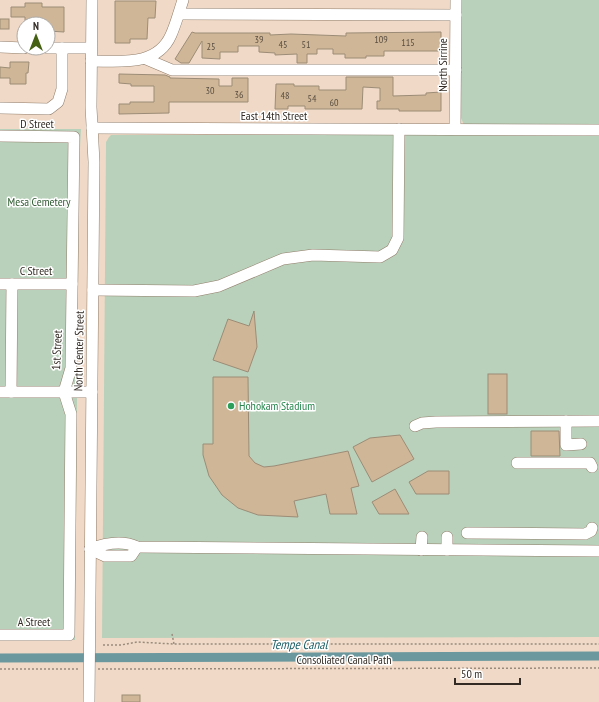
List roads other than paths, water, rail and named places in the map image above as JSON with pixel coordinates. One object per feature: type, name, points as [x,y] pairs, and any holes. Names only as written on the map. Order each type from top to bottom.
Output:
[{"type":"street","name":"North Center Street","points":[[89,702],[94,162],[91,107],[92,0]]},
{"type":"street","points":[[91,61],[133,61],[146,59],[161,50],[171,36],[183,0]]},
{"type":"street","name":"North Sirrine","points":[[455,129],[456,0]]},
{"type":"street","points":[[179,14],[456,15]]},
{"type":"street","points":[[0,47],[16,48]]},
{"type":"street","points":[[56,48],[91,48]]},
{"type":"street","points":[[0,108],[49,109],[58,102],[62,89],[62,48]]},
{"type":"street","points":[[146,59],[172,70],[456,70]]},
{"type":"street","name":"East 14th Street","points":[[92,128],[599,130]]},
{"type":"street","points":[[93,290],[194,291],[218,286],[283,260],[313,255],[380,257],[392,250],[398,238],[399,129]]},
{"type":"street","name":"D Street","points":[[0,136],[74,137]]},
{"type":"street","name":"1st Street","points":[[64,392],[71,368],[74,137]]},
{"type":"street","name":"C Street","points":[[0,284],[72,284]]},
{"type":"street","points":[[12,284],[6,392],[92,392]]},
{"type":"street","name":"A Street","points":[[0,635],[69,635],[71,414],[64,392]]},
{"type":"street","points":[[566,421],[566,445],[581,444]]},
{"type":"street","points":[[415,426],[422,423],[436,422],[599,421]]},
{"type":"street","points":[[517,463],[590,463],[592,467]]},
{"type":"street","points":[[467,550],[467,535],[585,534],[591,531],[592,528]]},
{"type":"street","points":[[421,550],[422,537]]},
{"type":"street","points":[[446,550],[447,537]]},
{"type":"street","points":[[90,549],[105,544],[130,544],[138,547],[599,552]]},
{"type":"waterway","name":"Tempe Canal","points":[[0,658],[599,656]]},
{"type":"place","name":"Hohokam Stadium","points":[[231,406]]},
{"type":"park label","name":"Mesa Cemetery","points":[[39,202]]}]
